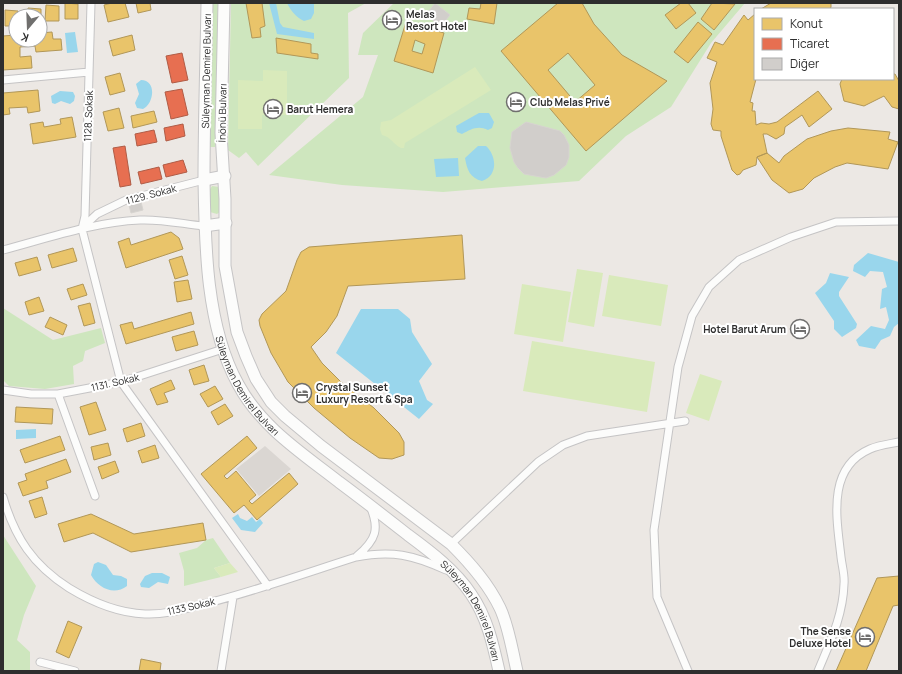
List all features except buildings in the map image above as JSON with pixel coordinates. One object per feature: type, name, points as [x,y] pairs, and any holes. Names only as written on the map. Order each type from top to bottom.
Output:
[{"type":"main road","name":"Süleyman Demirel Bulvarı","points":[[207,3],[204,226],[211,293],[223,349],[238,385],[253,407],[269,426],[309,460],[435,556],[456,575],[472,594],[483,614],[492,640],[499,671]]},
{"type":"main road","name":"İnönü Bulvarı","points":[[224,3],[221,133],[226,223]]},
{"type":"main road","points":[[204,180],[224,176]]},
{"type":"main road","name":"Süleyman Demirel Bulvarı","points":[[226,223],[225,266],[237,332],[256,379],[271,402],[285,416],[321,446],[451,544],[472,566],[488,587],[500,609],[509,634],[517,671]]},
{"type":"main road","points":[[204,226],[226,223]]},
{"type":"street","name":"1128. Sokak","points":[[82,229],[85,216],[91,3]]},
{"type":"street","points":[[3,80],[89,72]]},
{"type":"street","name":"1129. Sokak","points":[[82,229],[97,214],[126,200],[204,180]]},
{"type":"street","name":"1129. Sokak","points":[[3,250],[82,229],[140,220],[204,226]]},
{"type":"street","points":[[688,671],[657,597],[654,530],[671,423],[678,367],[692,316],[710,287],[739,260],[791,237],[836,222],[899,221]]},
{"type":"street","points":[[82,229],[121,382],[186,470],[268,586]]},
{"type":"street","name":"1131. Sokak","points":[[3,390],[31,394],[58,394],[121,382],[223,349]]},
{"type":"street","points":[[58,394],[95,496]]},
{"type":"street","points":[[451,544],[538,462],[563,445],[587,436],[685,421]]},
{"type":"street","points":[[818,671],[840,615],[844,583],[835,504],[838,486],[844,472],[855,458],[869,450],[899,442]]},
{"type":"street","name":"1133 Sokak","points":[[3,497],[21,541],[35,561],[56,579],[100,604],[124,611],[146,614],[172,612],[233,597],[356,557],[374,554],[403,554],[417,557],[456,575]]},
{"type":"street","points":[[356,557],[368,547],[374,537],[376,525],[369,505]]},
{"type":"street","points":[[221,671],[233,597]]},
{"type":"street","points":[[40,662],[75,671]]},
{"type":"green space","points":[[213,3],[218,3],[215,147],[209,147]]},
{"type":"green space","name":"Barut Hemera","points":[[231,3],[366,3],[348,13],[349,78],[258,166],[246,152],[239,158],[228,150]]},
{"type":"green space","name":"Club Melas Privé","points":[[394,3],[745,3],[711,43],[671,107],[626,136],[579,181],[443,192],[342,185],[269,175],[363,97],[378,55],[358,55],[363,33]]},
{"type":"green space","points":[[475,67],[491,90],[405,143],[404,148],[401,148],[388,137],[382,135],[380,129],[381,122],[391,120]]},
{"type":"green space","points":[[263,70],[287,71],[287,115],[262,115],[262,129],[238,129],[238,80],[263,81]]},
{"type":"green space","points":[[212,186],[219,187],[221,211],[217,214],[210,212],[209,191]]},
{"type":"green space","points":[[577,269],[603,273],[594,327],[568,322]]},
{"type":"green space","points":[[609,275],[668,285],[661,326],[602,316]]},
{"type":"green space","points":[[522,284],[571,292],[563,342],[514,334]]},
{"type":"green space","points":[[3,308],[53,340],[101,328],[105,343],[85,351],[83,361],[73,366],[74,384],[45,389],[9,386],[3,380]]},
{"type":"green space","points":[[532,341],[655,362],[647,412],[523,391]]},
{"type":"green space","points":[[700,374],[722,381],[709,421],[686,413]]},
{"type":"green space","points":[[3,535],[36,586],[24,615],[17,640],[30,652],[30,671],[3,671]]},
{"type":"green space","points":[[213,538],[230,563],[214,568],[221,577],[184,586],[184,571],[179,553],[197,548],[206,540]]},
{"type":"green space","points":[[230,563],[238,572],[221,577],[214,568]]},
{"type":"shaded area","points":[[265,446],[291,469],[259,496],[236,469]]},
{"type":"water","points":[[269,3],[276,3],[280,23],[283,27],[314,33],[314,39],[277,34]]},
{"type":"water","points":[[287,3],[314,3],[314,13],[311,19],[304,21],[301,19],[294,14]]},
{"type":"water","points":[[75,32],[78,52],[67,53],[65,33]]},
{"type":"water","points":[[141,80],[146,81],[152,88],[150,102],[143,109],[137,108],[135,103],[139,94],[136,84]]},
{"type":"water","points":[[60,91],[73,92],[75,96],[74,101],[70,104],[61,101],[55,104],[52,103],[51,96]]},
{"type":"water","points":[[479,113],[489,113],[494,122],[492,128],[488,130],[475,128],[462,134],[457,132],[456,126]]},
{"type":"water","points":[[478,146],[486,146],[490,150],[494,160],[491,175],[482,181],[472,176],[465,158]]},
{"type":"water","points":[[458,158],[459,176],[436,177],[434,159]]},
{"type":"water","points":[[868,253],[899,262],[899,323],[894,327],[890,336],[881,340],[875,349],[859,346],[856,340],[871,326],[885,329],[889,320],[886,307],[880,309],[882,289],[887,287],[883,272],[870,271],[865,277],[853,271],[854,265]]},
{"type":"water","points":[[830,273],[849,277],[839,292],[839,296],[857,324],[856,328],[842,337],[834,329],[834,321],[815,293],[826,283]]},
{"type":"water","points":[[361,309],[398,309],[410,319],[412,332],[432,364],[419,381],[427,400],[433,404],[419,419],[336,353]]},
{"type":"water","points":[[36,429],[36,438],[16,439],[16,430]]},
{"type":"water","points":[[238,514],[240,518],[247,521],[252,517],[256,522],[260,519],[263,523],[255,532],[241,530],[232,518]]},
{"type":"water","points":[[98,562],[106,565],[113,575],[121,576],[127,579],[127,586],[122,589],[112,590],[98,584],[91,575],[94,564]]},
{"type":"water","points":[[152,573],[162,573],[170,577],[168,584],[158,582],[149,588],[141,587],[140,584],[145,576]]},
{"type":"place","name":"Melas Resort Hotel","points":[[392,20]]},
{"type":"place","name":"Club Melas Privé","points":[[516,102]]},
{"type":"place","name":"Barut Hemera","points":[[273,109]]},
{"type":"place","name":"Hotel Barut Arum","points":[[800,329]]},
{"type":"place","name":"Crystal Sunset Luxury Resort & Spa","points":[[302,393]]},
{"type":"place","name":"The Sense Deluxe Hotel","points":[[865,637]]}]
